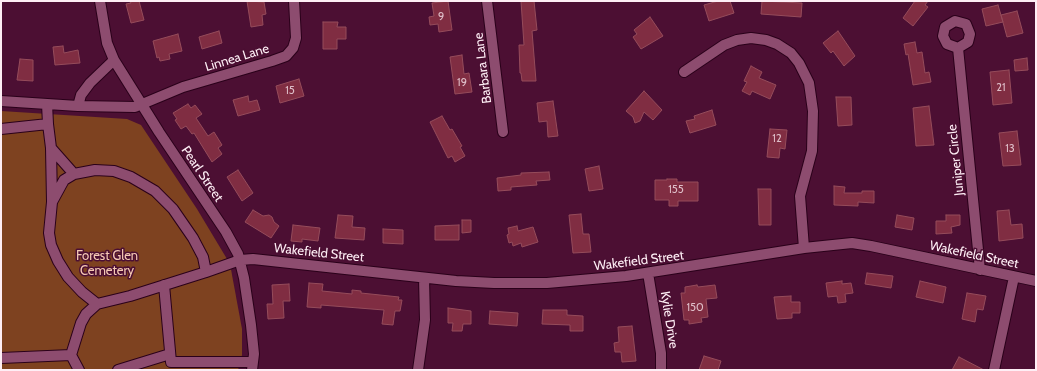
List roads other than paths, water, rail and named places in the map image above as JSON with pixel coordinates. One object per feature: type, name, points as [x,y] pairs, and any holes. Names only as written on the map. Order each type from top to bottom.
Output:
[{"type":"street","name":"Pearl Street","points":[[100,1],[107,43],[114,60],[141,105],[226,232],[240,260],[250,317],[253,366]]},
{"type":"street","name":"Linnea Lane","points":[[1,100],[78,106],[128,107],[141,105],[172,91],[286,56],[294,48],[296,38],[294,1]]},
{"type":"street","name":"Barbara Lane","points":[[488,1],[503,132]]},
{"type":"street","points":[[684,72],[724,45],[747,38],[760,38],[777,44],[791,53],[799,63],[809,83],[813,111],[812,151],[800,196],[804,248]]},
{"type":"street","name":"Juniper Circle","points":[[958,48],[980,270]]},
{"type":"street","points":[[78,106],[81,95],[90,82],[114,60]]},
{"type":"street","points":[[47,104],[51,148],[52,202],[49,233],[58,261],[68,277],[82,292],[97,304],[83,318],[71,355],[79,370]]},
{"type":"street","points":[[1,129],[48,124]]},
{"type":"street","points":[[51,148],[74,174]]},
{"type":"street","points":[[52,202],[64,180],[74,174],[95,170],[114,171],[131,177],[155,191],[173,209],[193,238],[203,257],[206,272]]},
{"type":"street","name":"Wakefield Street","points":[[97,304],[164,285],[240,260],[253,259],[297,263],[424,278],[494,283],[547,283],[648,273],[804,248],[844,244],[860,244],[1036,281]]},
{"type":"street","name":"Kylie Drive","points":[[648,273],[661,353],[662,370]]},
{"type":"street","points":[[994,370],[1014,277]]},
{"type":"street","points":[[418,370],[425,320],[424,278]]},
{"type":"street","points":[[164,285],[171,362]]},
{"type":"street","points":[[1,358],[71,355]]},
{"type":"street","points":[[118,370],[171,362],[253,366]]},
{"type":"park label","name":"Forest Glen Cemetery","points":[[107,264]]}]
